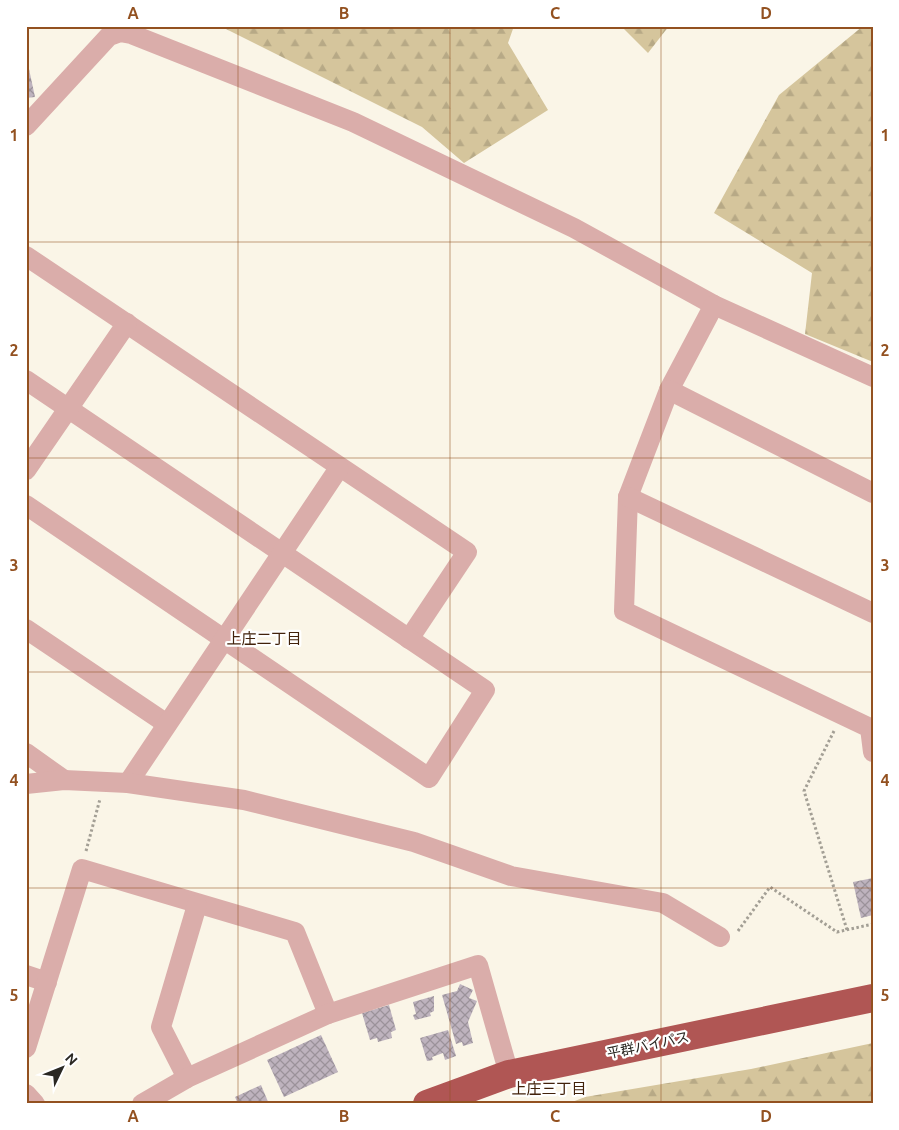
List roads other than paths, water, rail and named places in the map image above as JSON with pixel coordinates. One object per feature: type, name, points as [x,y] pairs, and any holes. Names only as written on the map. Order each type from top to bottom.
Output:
[{"type":"highway","name":"平群バイパス","points":[[427,1104],[509,1074],[873,998]]},
{"type":"street","points":[[26,126],[110,36],[120,32],[126,33],[353,122],[574,228],[714,305],[873,377]]},
{"type":"street","points":[[26,256],[339,468],[467,552],[409,639]]},
{"type":"street","points":[[714,305],[670,390],[628,497],[624,610],[870,728],[873,752]]},
{"type":"street","points":[[26,470],[126,323]]},
{"type":"street","points":[[26,380],[485,690],[429,778],[26,505]]},
{"type":"street","points":[[670,390],[873,493]]},
{"type":"street","points":[[128,783],[339,468]]},
{"type":"street","points":[[628,497],[873,613]]},
{"type":"street","points":[[26,629],[167,724]]},
{"type":"street","points":[[26,753],[64,780]]},
{"type":"street","points":[[26,784],[64,780],[128,783],[244,800],[414,842],[511,876],[663,903],[720,937]]},
{"type":"street","points":[[26,1048],[82,869],[197,905],[295,932],[328,1014]]},
{"type":"street","points":[[186,1078],[161,1026],[197,905]]},
{"type":"street","points":[[142,1104],[186,1078],[328,1014],[478,965],[509,1074]]},
{"type":"street","points":[[26,976],[47,982]]},
{"type":"street","points":[[26,1094],[35,1104]]},
{"type":"district","name":"上庄二丁目","points":[[264,638]]},
{"type":"district","name":"上庄三丁目","points":[[549,1088]]}]
